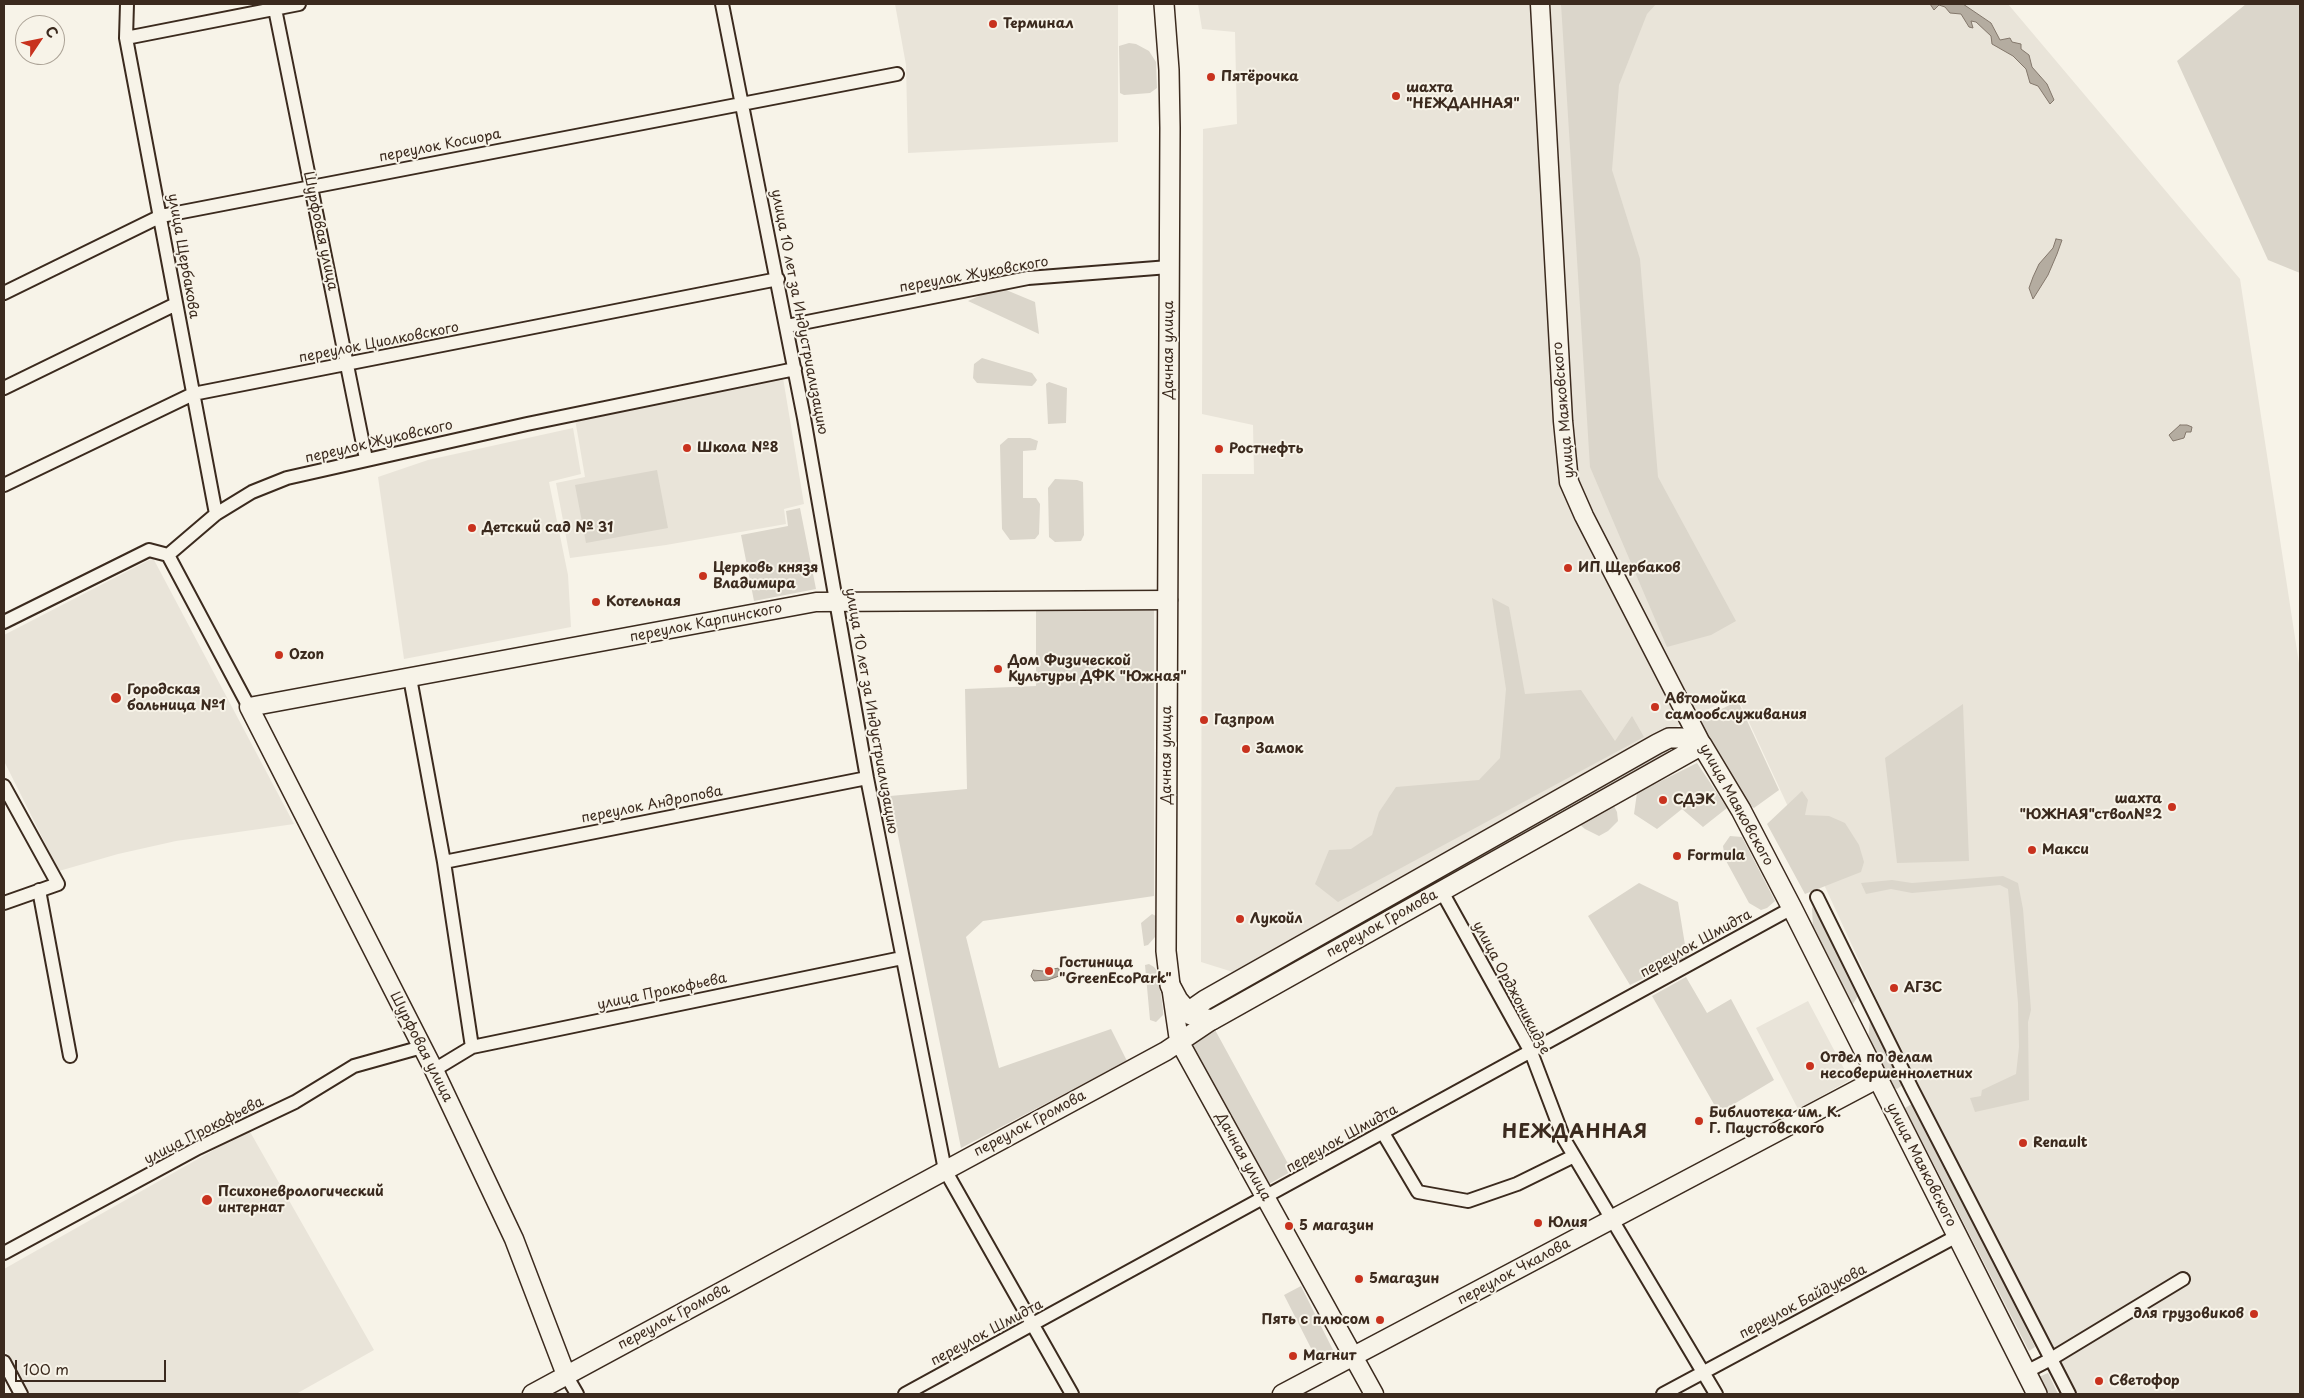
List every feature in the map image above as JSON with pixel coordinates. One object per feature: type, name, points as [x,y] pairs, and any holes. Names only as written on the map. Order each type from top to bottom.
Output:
[{"type":"main road","name":"Дачная улица","points":[[1164,4],[1170,27]]},
{"type":"main road","name":"Дачная улица","points":[[1172,4],[1170,27],[1174,167],[1172,600],[1166,951],[1174,982]]},
{"type":"main road","name":"переулок Громова","points":[[1191,1015],[1195,1007],[1205,1000],[1657,744],[1669,738],[1682,738],[1693,740],[1702,745]]},
{"type":"main road","name":"переулок Громова","points":[[1212,1020],[1702,745]]},
{"type":"main road","name":"улица Маяковского","points":[[1702,745],[1741,810],[1792,908],[2037,1394]]},
{"type":"main road","points":[[1174,982],[1194,998],[1205,1000]]},
{"type":"main road","points":[[1174,982],[1178,1000],[1191,1015],[1212,1020]]},
{"type":"street","name":"улица Щербакова","points":[[127,4],[126,38],[216,514]]},
{"type":"street","points":[[126,38],[274,6],[299,4]]},
{"type":"street","name":"улица 10 лет за Индустриализацию","points":[[722,4],[787,326],[867,778],[945,1170],[1072,1394]]},
{"type":"street","name":"улица Маяковского","points":[[1540,4],[1562,420],[1569,482],[1584,516],[1702,745]]},
{"type":"street","name":"Шурфовая улица","points":[[274,6],[366,459]]},
{"type":"street","name":"переулок Косиора","points":[[4,293],[160,216],[897,74]]},
{"type":"street","name":"переулок Жуковского","points":[[787,326],[1028,278],[1173,267]]},
{"type":"street","name":"переулок Циолковского","points":[[4,485],[193,394],[778,279]]},
{"type":"street","points":[[4,388],[176,304]]},
{"type":"street","name":"переулок Жуковского","points":[[168,555],[216,514],[252,492],[286,478],[366,459],[795,369]]},
{"type":"street","points":[[4,622],[150,550],[168,555],[249,707]]},
{"type":"street","name":"переулок Карпинского","points":[[249,707],[816,602],[1172,600]]},
{"type":"street","points":[[410,678],[444,862],[472,1046]]},
{"type":"street","name":"Шурфовая улица","points":[[249,707],[434,1070],[514,1240],[566,1375],[577,1394]]},
{"type":"street","name":"переулок Андропова","points":[[444,862],[867,778]]},
{"type":"street","points":[[4,786],[58,884],[4,903]]},
{"type":"street","points":[[39,890],[70,1056]]},
{"type":"street","name":"улица Орджоникидзе","points":[[1441,890],[1531,1052],[1564,1139],[1716,1394]]},
{"type":"street","name":"улица Маяковского","points":[[1817,897],[1912,1089],[2069,1394]]},
{"type":"street","name":"переулок Шмидта","points":[[905,1394],[1266,1198],[1792,908]]},
{"type":"street","name":"улица Прокофьева","points":[[434,1070],[472,1046],[902,958]]},
{"type":"street","name":"Дачная улица","points":[[1174,982],[1179,1041],[1374,1394]]},
{"type":"street","points":[[1179,1041],[1191,1015]]},
{"type":"street","name":"переулок Громова","points":[[532,1394],[1166,1051],[1212,1020]]},
{"type":"street","name":"улица Прокофьева","points":[[4,1254],[198,1148],[295,1102],[354,1066],[422,1047]]},
{"type":"street","name":"переулок Чкалова","points":[[1282,1394],[1613,1220],[1877,1078]]},
{"type":"street","points":[[1383,1133],[1418,1192],[1468,1201],[1517,1184],[1574,1156]]},
{"type":"street","name":"переулок Байдукова","points":[[1663,1394],[1957,1236]]},
{"type":"street","points":[[2026,1372],[2051,1359],[2183,1279]]},
{"type":"street","points":[[4,1362],[21,1394]]},
{"type":"shaded area","points":[[895,4],[1118,4],[1118,142],[908,153],[906,65]]},
{"type":"shaded area","points":[[1198,4],[2008,4],[2240,279],[2300,670],[2300,1394],[2074,1394],[1929,1112],[1736,694],[1233,972],[1201,962],[1202,474],[1254,474],[1253,425],[1202,414],[1203,129],[1237,124],[1235,32],[1202,29]]},
{"type":"shaded area","points":[[1561,4],[1656,4],[1647,14],[1619,85],[1612,170],[1640,259],[1658,477],[1736,621],[1711,635],[1667,647],[1590,467]]},
{"type":"shaded area","points":[[1930,4],[1963,4],[1991,23],[2000,40],[2010,38],[2012,42],[2021,44],[2021,49],[2029,55],[2032,67],[2047,84],[2054,100],[2050,104],[2038,86],[2030,83],[2026,69],[2013,56],[1992,44],[1991,36],[1976,22],[1971,21],[1973,28],[1969,27],[1961,14],[1950,13],[1945,7],[1939,5],[1934,10]]},
{"type":"shaded area","points":[[2246,4],[2300,4],[2300,273],[2268,260],[2177,61]]},
{"type":"shaded area","points":[[1129,43],[1136,44],[1149,51],[1156,62],[1157,88],[1150,93],[1124,95],[1120,93],[1119,46]]},
{"type":"shaded area","points":[[2056,239],[2062,240],[2057,254],[2048,275],[2033,299],[2029,288],[2033,277],[2039,264],[2053,248]]},
{"type":"shaded area","points":[[999,287],[1035,302],[1039,334],[968,301]]},
{"type":"shaded area","points":[[982,358],[1032,373],[1037,380],[1032,386],[977,383],[973,378],[974,364]]},
{"type":"shaded area","name":"Школа №8","points":[[783,378],[804,504],[784,509],[786,524],[666,545],[570,558],[556,483],[585,477],[575,419]]},
{"type":"shaded area","points":[[1049,382],[1067,388],[1066,423],[1048,424],[1046,384]]},
{"type":"shaded area","points":[[2180,425],[2192,427],[2191,432],[2186,432],[2184,438],[2173,441],[2169,435]]},
{"type":"shaded area","name":"Детский сад № 31","points":[[573,428],[581,474],[549,482],[568,575],[571,627],[404,659],[378,477],[428,460]]},
{"type":"shaded area","points":[[1008,438],[1030,438],[1038,441],[1036,450],[1023,451],[1023,498],[1036,498],[1040,504],[1039,534],[1035,539],[1010,540],[1002,529],[1000,445]]},
{"type":"shaded area","points":[[657,470],[668,528],[586,543],[575,485]]},
{"type":"shaded area","points":[[1055,479],[1083,482],[1084,535],[1081,541],[1055,542],[1049,537],[1048,488]]},
{"type":"shaded area","points":[[800,508],[816,589],[754,601],[741,535],[788,526],[786,511]]},
{"type":"shaded area","name":"Городская больница №1","points":[[153,558],[294,824],[176,841],[118,854],[59,871],[4,761],[4,635]]},
{"type":"shaded area","points":[[1492,598],[1509,607],[1525,694],[1581,690],[1615,741],[1632,716],[1644,737],[1338,902],[1315,884],[1329,850],[1351,849],[1372,835],[1379,812],[1396,787],[1479,780],[1500,758],[1506,689]]},
{"type":"shaded area","points":[[1036,607],[1154,607],[1154,896],[983,921],[966,937],[999,1068],[1111,1029],[1127,1061],[961,1148],[890,796],[967,789],[965,689],[1036,686]]},
{"type":"shaded area","points":[[1738,701],[1779,790],[1754,808],[1749,806],[1718,753],[1701,731],[1702,722],[1707,716]]},
{"type":"shaded area","points":[[1963,704],[1969,861],[1897,863],[1885,758]]},
{"type":"shaded area","points":[[1667,748],[1672,756],[1215,1013],[1211,1005]]},
{"type":"shaded area","points":[[1697,763],[1727,808],[1703,827],[1682,809],[1657,829],[1634,814],[1637,793]]},
{"type":"shaded area","points":[[1802,791],[1808,800],[1805,815],[1829,816],[1845,823],[1859,845],[1864,862],[1861,872],[1805,894],[1767,824]]},
{"type":"shaded area","points":[[1613,804],[1617,812],[1618,821],[1608,831],[1599,836],[1578,823]]},
{"type":"shaded area","points":[[1730,836],[1742,837],[1775,901],[1767,908],[1761,910],[1749,903],[1725,859],[1723,846]]},
{"type":"shaded area","points":[[2003,876],[2018,883],[2023,909],[2031,1010],[2028,1022],[2029,1100],[1975,1112],[1970,1098],[1981,1096],[1982,1090],[2016,1074],[2019,1047],[2018,1003],[2008,889],[2000,885],[1912,893],[1891,889],[1866,894],[1861,883],[1892,880],[1912,883]]},
{"type":"shaded area","points":[[1639,883],[1678,902],[1687,957],[1630,985],[1588,916]]},
{"type":"shaded area","points":[[1812,907],[1819,914],[1858,996],[1851,1007],[1813,929]]},
{"type":"shaded area","points":[[1152,914],[1156,916],[1155,937],[1148,945],[1144,946],[1141,923]]},
{"type":"shaded area","points":[[1149,964],[1158,972],[1163,1010],[1163,1015],[1156,1022],[1150,1020],[1145,965]]},
{"type":"shaded area","points":[[1050,966],[1053,969],[1059,968],[1059,976],[1048,980],[1034,981],[1031,976],[1033,970],[1043,971]]},
{"type":"shaded area","points":[[1686,977],[1707,1013],[1731,999],[1774,1080],[1719,1113],[1652,996]]},
{"type":"shaded area","points":[[1808,1001],[1850,1080],[1798,1109],[1756,1028]]},
{"type":"shaded area","points":[[1870,1018],[1903,1085],[1897,1089],[1892,1087],[1868,1041]]},
{"type":"shaded area","points":[[1214,1028],[1292,1171],[1269,1184],[1190,1041]]},
{"type":"shaded area","points":[[1915,1102],[2035,1347],[2029,1351],[1905,1108]]},
{"type":"shaded area","name":"Психоневрологический интернат","points":[[249,1130],[374,1350],[296,1394],[30,1394],[4,1348],[4,1269]]},
{"type":"shaded area","points":[[1301,1286],[1333,1350],[1316,1358],[1284,1295]]},
{"type":"shaded area","points":[[2048,1373],[2058,1394],[2048,1394],[2039,1377]]},
{"type":"place","name":"Терминал","points":[[993,24]]},
{"type":"place","name":"Пятёрочка","points":[[1211,77]]},
{"type":"place","name":"шахта \"НЕЖДАННАЯ\"","points":[[1396,96]]},
{"type":"place","name":"Школа №8","points":[[687,448]]},
{"type":"place","name":"Ростнефть","points":[[1219,449]]},
{"type":"place","name":"Детский сад № 31","points":[[472,528]]},
{"type":"place","name":"ИП Щербаков","points":[[1568,568]]},
{"type":"place","name":"Церковь князя Владимира","points":[[703,576]]},
{"type":"place","name":"Котельная","points":[[596,602]]},
{"type":"place","name":"Ozon","points":[[279,655]]},
{"type":"place","name":"Дом Физической Культуры ДФК \"Южная\"","points":[[998,669]]},
{"type":"place","name":"Городская больница №1","points":[[116,698]]},
{"type":"place","name":"Автомойка самообслуживания","points":[[1655,707]]},
{"type":"place","name":"Газпром","points":[[1204,720]]},
{"type":"place","name":"Замок","points":[[1246,749]]},
{"type":"place","name":"СДЭК","points":[[1663,800]]},
{"type":"place","name":"шахта \"ЮЖНАЯ\"ствол№2","points":[[2172,807]]},
{"type":"place","name":"Макси","points":[[2032,850]]},
{"type":"place","name":"Formula","points":[[1677,856]]},
{"type":"place","name":"Лукойл","points":[[1240,919]]},
{"type":"place","name":"Гостиница \"GreenEcoPark\"","points":[[1049,971]]},
{"type":"place","name":"АГЗС","points":[[1894,988]]},
{"type":"place","name":"Отдел по делам несовершеннолетних","points":[[1810,1066]]},
{"type":"place","name":"Библиотека им. К. Г. Паустовского","points":[[1699,1121]]},
{"type":"place","name":"Renault","points":[[2023,1143]]},
{"type":"place","name":"Психоневрологический интернат","points":[[207,1200]]},
{"type":"place","name":"Юлия","points":[[1538,1223]]},
{"type":"place","name":"5 магазин","points":[[1289,1226]]},
{"type":"place","name":"5магазин","points":[[1359,1279]]},
{"type":"place","name":"для грузовиков","points":[[2254,1314]]},
{"type":"place","name":"Пять с плюсом","points":[[1380,1320]]},
{"type":"place","name":"Магнит","points":[[1293,1356]]},
{"type":"place","name":"Светофор","points":[[2099,1381]]},
{"type":"district","name":"НЕЖДАННАЯ","points":[[1575,1133]]}]
